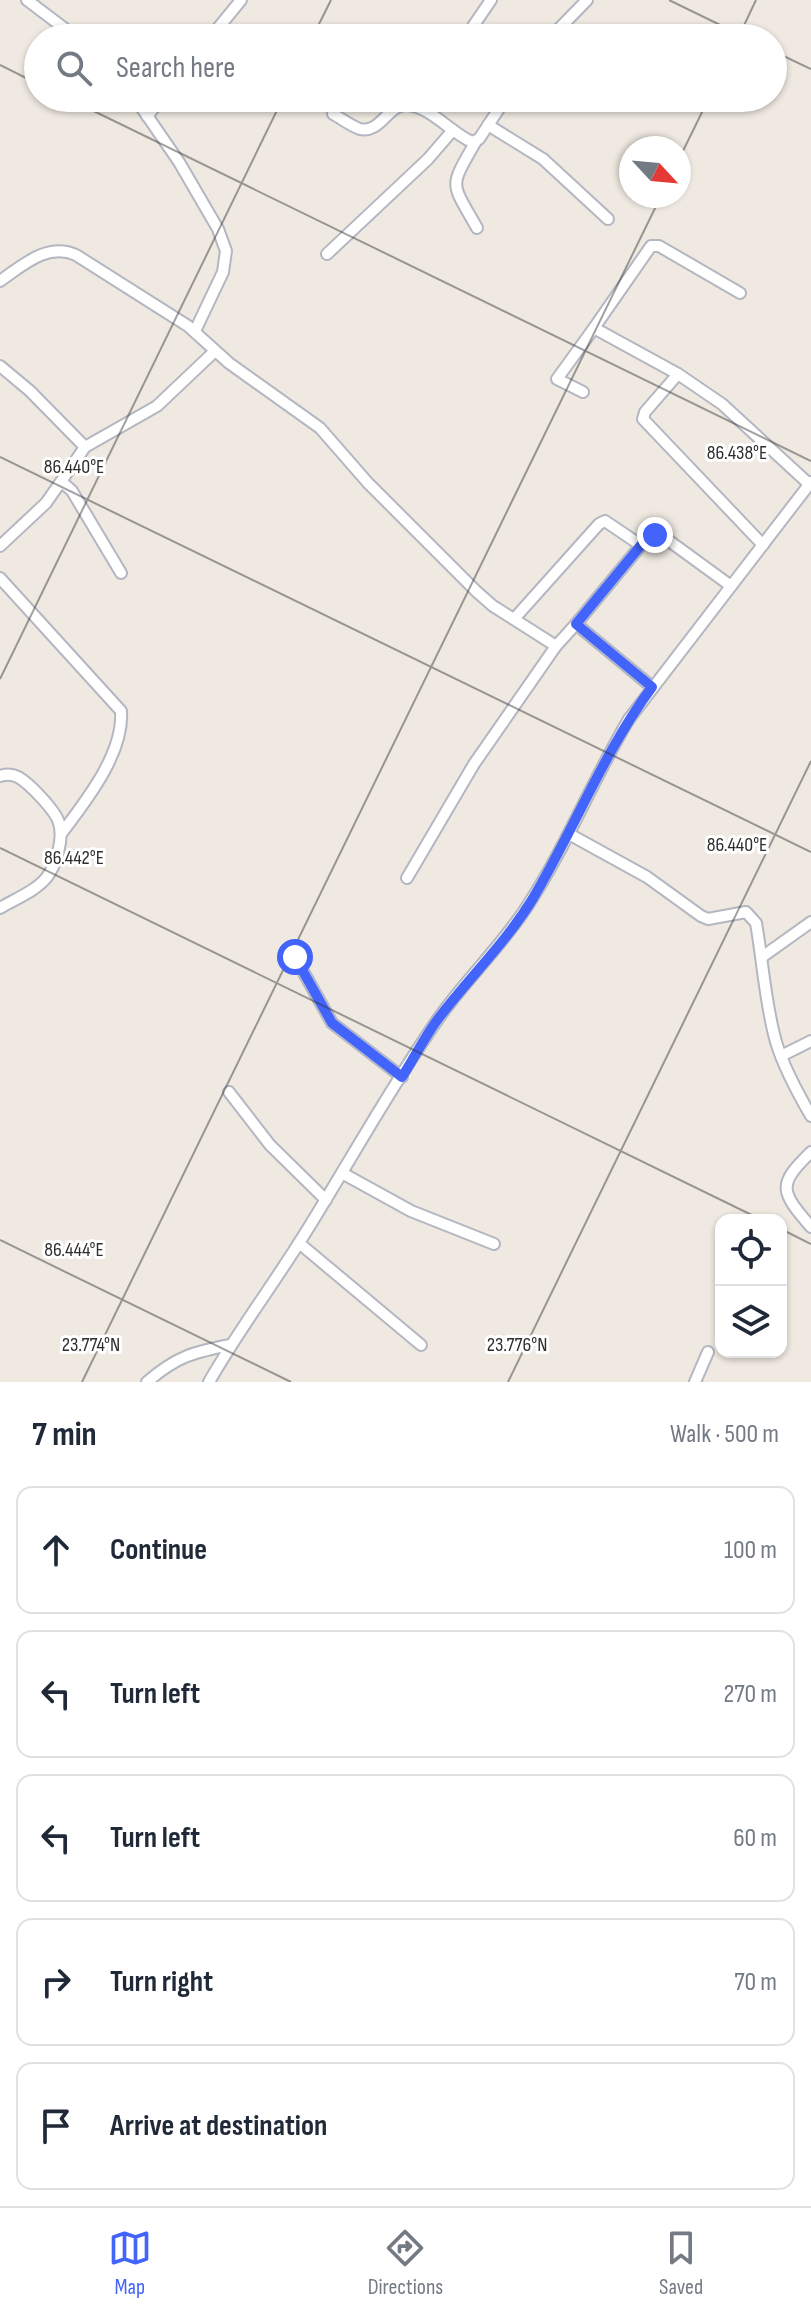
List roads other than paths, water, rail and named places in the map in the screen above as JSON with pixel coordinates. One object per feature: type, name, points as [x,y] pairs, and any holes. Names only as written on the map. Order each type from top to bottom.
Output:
[{"type":"street","points":[[27,0],[59,24]]},
{"type":"street","points":[[221,24],[241,0]]},
{"type":"street","points":[[475,24],[491,0]]},
{"type":"street","points":[[564,24],[587,0]]},
{"type":"street","points":[[144,112],[179,162],[218,229],[226,251],[223,272],[195,331]]},
{"type":"street","points":[[147,116],[150,112]]},
{"type":"street","points":[[333,114],[366,130],[390,112]]},
{"type":"street","points":[[426,112],[468,140],[476,141]]},
{"type":"street","points":[[477,228],[456,191],[455,181],[476,141],[497,112]]},
{"type":"street","points":[[488,125],[543,159],[608,219]]},
{"type":"street","points":[[327,254],[428,159],[453,130]]},
{"type":"street","points":[[583,392],[557,379],[651,246],[659,246],[740,293]]},
{"type":"street","points":[[0,281],[36,257],[57,250],[67,251],[195,331],[245,376],[320,428],[368,483],[477,592],[556,646]]},
{"type":"street","points":[[209,1382],[439,1017],[515,926],[569,834],[611,747],[652,687],[810,483],[722,404],[678,374],[594,328]]},
{"type":"street","points":[[0,546],[46,503],[85,447],[157,406],[215,351]]},
{"type":"street","points":[[0,366],[30,391],[85,447]]},
{"type":"street","points":[[678,374],[645,412],[643,419],[763,545]]},
{"type":"street","points":[[62,482],[72,491],[121,573]]},
{"type":"street","points":[[514,619],[602,522],[608,522],[634,542],[642,544]]},
{"type":"street","points":[[407,878],[474,764],[556,646],[642,544],[655,535],[661,535],[731,586]]},
{"type":"street","points":[[0,578],[121,711],[120,728],[103,776],[61,834],[47,878],[0,908]]},
{"type":"street","points":[[576,624],[652,687]]},
{"type":"street","points":[[0,776],[17,776],[24,782],[55,813],[61,834]]},
{"type":"street","points":[[569,834],[647,877],[701,916],[708,919],[746,912],[756,923],[766,995],[781,1056],[792,1084],[811,1116]]},
{"type":"street","points":[[762,957],[811,922]]},
{"type":"street","points":[[295,957],[332,1023],[402,1077]]},
{"type":"street","points":[[781,1056],[811,1041]]},
{"type":"street","points":[[229,1092],[270,1145],[326,1200]]},
{"type":"street","points":[[811,1152],[786,1181],[797,1211],[811,1227]]},
{"type":"street","points":[[342,1173],[411,1211],[494,1244]]},
{"type":"street","points":[[299,1243],[421,1345]]},
{"type":"street","points":[[147,1382],[179,1357],[193,1351],[230,1345]]},
{"type":"street","points":[[695,1382],[708,1352]]}]
